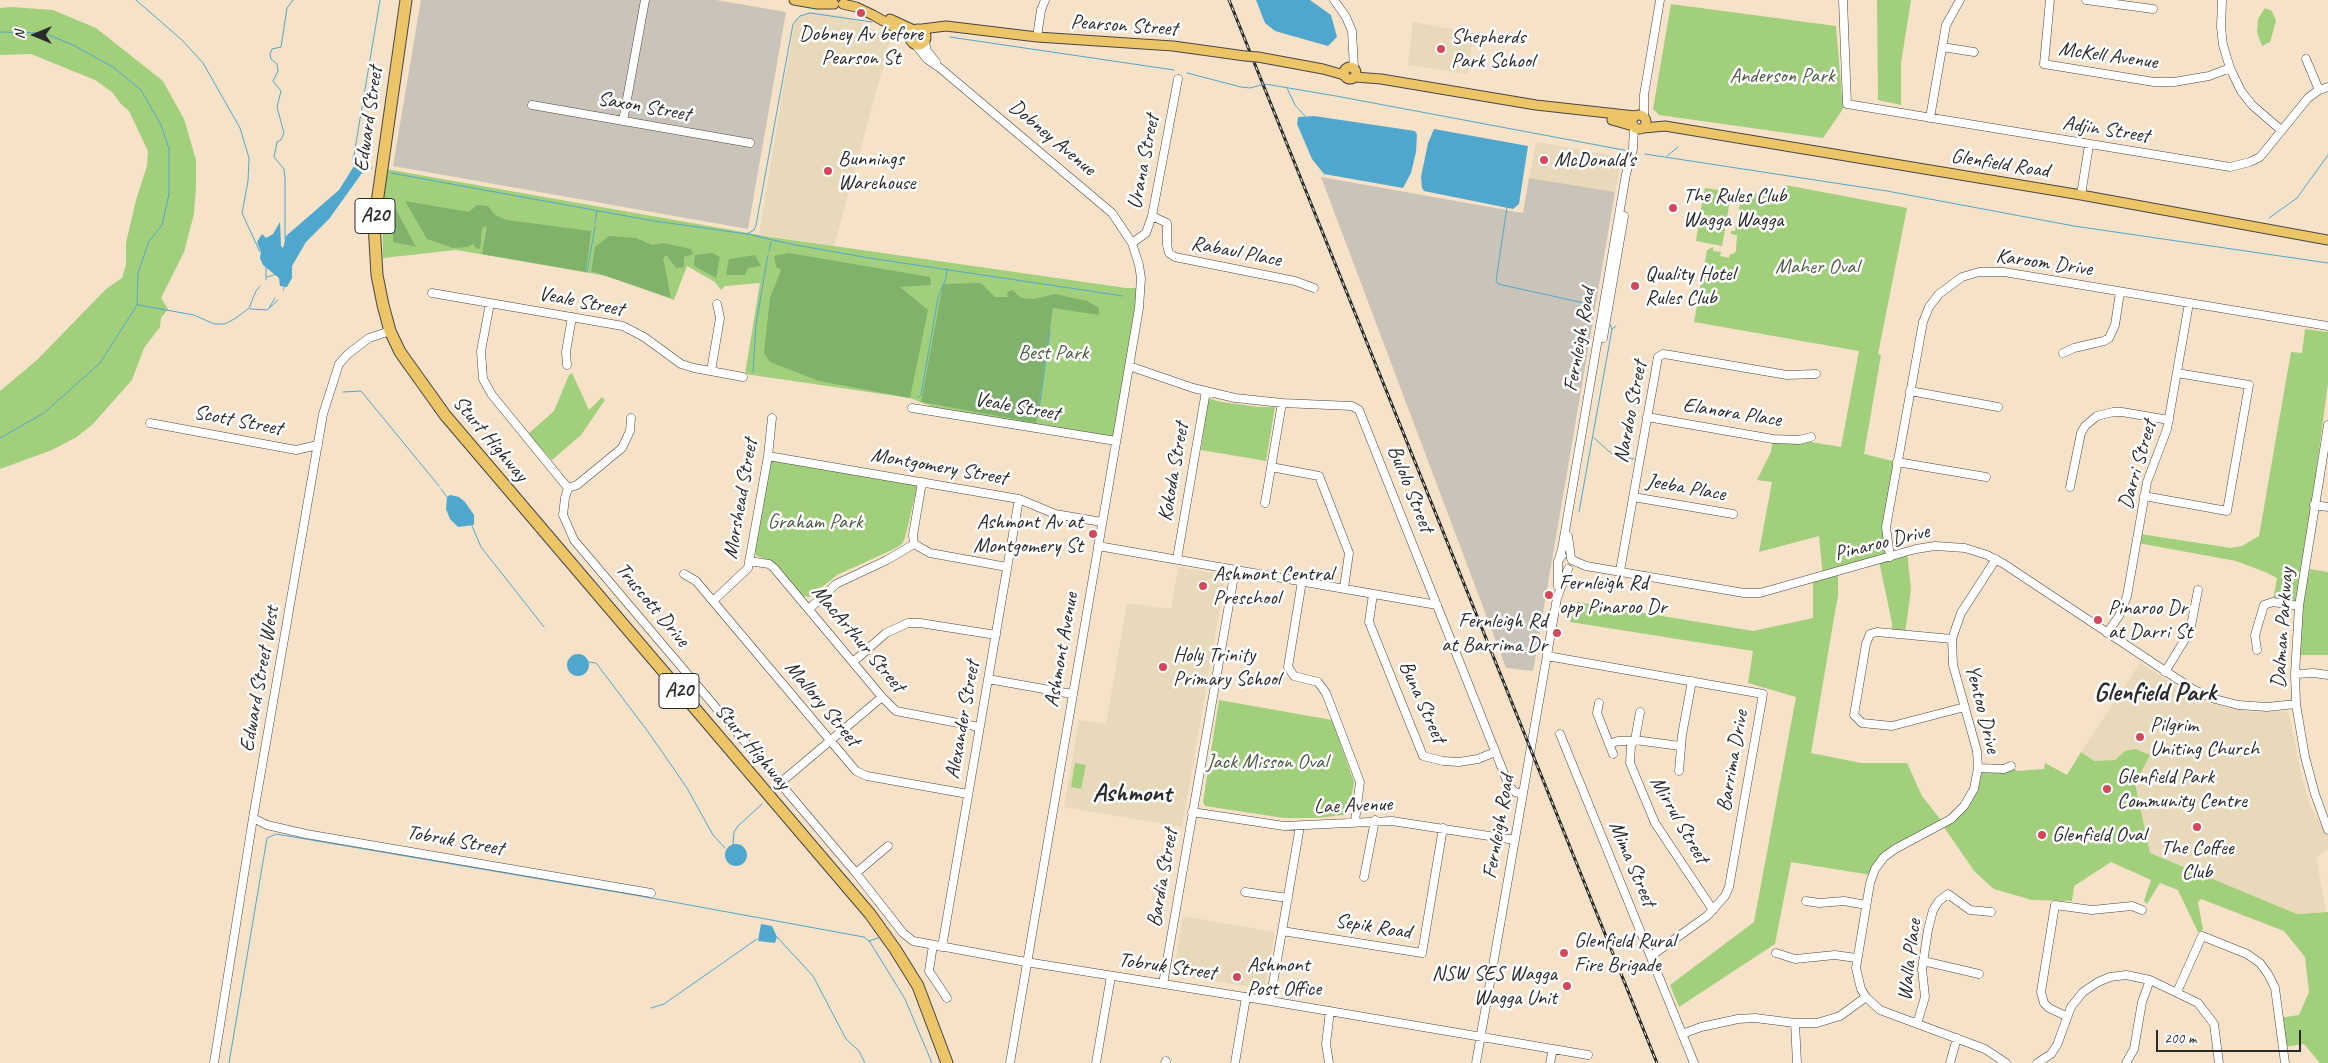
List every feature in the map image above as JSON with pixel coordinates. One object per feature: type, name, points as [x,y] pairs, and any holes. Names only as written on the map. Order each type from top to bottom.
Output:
[{"type":"highway","name":"Edward Street","points":[[390,331],[377,275],[374,224],[406,0]]},
{"type":"highway","name":"Sturt Highway","points":[[390,331],[400,352],[445,416],[870,914],[918,986],[947,1063]]},
{"type":"main road","points":[[794,0],[838,2]]},
{"type":"main road","points":[[855,0],[926,33],[926,40]]},
{"type":"main road","name":"Dobney Avenue","points":[[838,2],[856,7],[872,15],[903,32],[913,42]]},
{"type":"main road","points":[[918,30],[911,33],[913,42],[921,45],[926,40],[953,27]]},
{"type":"main road","name":"Pearson Street","points":[[918,30],[953,27],[1037,37],[1173,46],[1350,72],[1618,121],[1639,122]]},
{"type":"main road","name":"Glenfield Road","points":[[1639,122],[2081,195],[2328,240]]},
{"type":"street","points":[[623,121],[645,0]]},
{"type":"street","points":[[1037,37],[1041,10],[1045,0]]},
{"type":"street","points":[[1334,0],[1349,24],[1354,45],[1350,72]]},
{"type":"street","name":"Fernleigh Road","points":[[1476,1063],[1557,598],[1558,561],[1564,539],[1626,174],[1639,122],[1660,0]]},
{"type":"street","name":"Adjin Street","points":[[1843,0],[1847,104],[2230,167],[2250,162],[2260,157],[2302,103],[2319,90],[2328,87]]},
{"type":"street","points":[[1930,118],[1948,20],[1960,0]]},
{"type":"street","name":"McKell Avenue","points":[[2050,0],[2044,64],[2154,82],[2174,82],[2201,78],[2230,68]]},
{"type":"street","points":[[2086,0],[2153,9]]},
{"type":"street","points":[[2222,0],[2221,27],[2223,45],[2230,68],[2241,91],[2252,105],[2281,130]]},
{"type":"street","name":"Dobney Avenue","points":[[926,40],[927,51],[940,68]]},
{"type":"street","name":"Dobney Avenue","points":[[913,42],[922,54],[1104,205],[1120,222],[1132,243]]},
{"type":"street","points":[[1942,47],[1974,52]]},
{"type":"street","points":[[2306,59],[2319,90]]},
{"type":"street","name":"Urana Street","points":[[1132,243],[1146,233],[1152,216],[1178,80]]},
{"type":"street","name":"Saxon Street","points":[[532,105],[750,143]]},
{"type":"street","name":"Fernleigh Road","points":[[1557,598],[1570,564],[1568,538],[1639,122]]},
{"type":"street","points":[[2081,195],[2089,145]]},
{"type":"street","name":"Rabaul Place","points":[[1152,216],[1167,223],[1166,245],[1169,253],[1175,258],[1295,281],[1314,288]]},
{"type":"street","name":"Ashmont Avenue","points":[[1010,1063],[1140,293],[1139,265],[1132,243]]},
{"type":"street","name":"Karoom Drive","points":[[1890,557],[1886,527],[1910,391],[1926,314],[1939,294],[1962,277],[1979,272],[1996,271],[2328,326]]},
{"type":"street","points":[[2063,353],[2109,338],[2115,325],[2120,292]]},
{"type":"street","name":"Veale Street","points":[[432,293],[623,326],[644,337],[681,364],[743,377]]},
{"type":"street","points":[[490,303],[481,351],[483,379],[492,395],[568,488],[577,485],[622,448],[630,430],[630,418]]},
{"type":"street","name":"Darri Street","points":[[2107,633],[2119,616],[2127,596],[2149,473],[2162,446],[2169,420],[2189,303]]},
{"type":"street","points":[[711,371],[720,318],[717,304]]},
{"type":"street","points":[[567,365],[566,352],[572,317]]},
{"type":"street","name":"Edward Street West","points":[[214,1063],[253,818],[323,414],[339,364],[364,342],[390,331]]},
{"type":"street","name":"Nardoo Street","points":[[1620,571],[1656,360],[1663,354],[1777,374],[1816,374]]},
{"type":"street","name":"Bulolo Street","points":[[1129,366],[1206,391],[1250,400],[1352,406],[1359,410],[1495,752],[1511,789],[1522,794]]},
{"type":"street","points":[[2144,496],[2226,511],[2249,385],[2177,373]]},
{"type":"street","name":"Kokoda Street","points":[[1177,559],[1206,391]]},
{"type":"street","points":[[1910,391],[1998,407]]},
{"type":"street","points":[[1265,503],[1282,403]]},
{"type":"street","name":"Veale Street","points":[[912,408],[1116,441]]},
{"type":"street","points":[[2070,487],[2081,433],[2085,426],[2097,416],[2104,413],[2122,412],[2169,420]]},
{"type":"street","name":"Elanora Place","points":[[1647,417],[1762,438],[1799,440],[1812,437]]},
{"type":"street","name":"Morshead Street","points":[[713,601],[747,570],[768,456],[772,418]]},
{"type":"street","name":"Scott Street","points":[[150,423],[296,450],[318,445]]},
{"type":"street","name":"Dalman Parkway","points":[[2328,425],[2299,606],[2295,674],[2296,704],[2310,777],[2328,830]]},
{"type":"street","name":"Montgomery Street","points":[[768,456],[1019,499],[1055,514],[1102,522]]},
{"type":"street","points":[[1898,462],[1986,478]]},
{"type":"street","points":[[1271,467],[1318,476],[1349,553],[1344,588]]},
{"type":"street","points":[[922,482],[913,535],[914,544],[920,550],[930,553],[1007,567]]},
{"type":"street","name":"Truscott Drive","points":[[568,488],[564,498],[563,515],[574,540],[856,873],[907,938],[919,942]]},
{"type":"street","name":"Jeeba Place","points":[[1633,497],[1732,514]]},
{"type":"street","name":"Alexander Street","points":[[947,998],[929,971],[937,946],[968,794],[1019,499]]},
{"type":"street","points":[[2314,505],[2328,507]]},
{"type":"street","points":[[809,609],[842,580],[887,560],[914,544]]},
{"type":"street","points":[[1098,546],[1437,605]]},
{"type":"street","name":"Pinaroo Drive","points":[[1558,561],[1561,568],[1570,564],[1586,566],[1744,593],[1760,593],[1925,547],[1944,546],[1978,551],[1996,559],[2194,690],[2227,703],[2250,706],[2296,704]]},
{"type":"street","points":[[1558,561],[1564,555],[1570,564]]},
{"type":"street","name":"Yentoo Drive","points":[[1866,997],[1857,979],[1856,958],[1872,876],[1879,863],[1895,849],[1937,828],[1958,814],[1974,789],[1978,768],[1977,750],[1953,665],[1952,639],[1961,613],[1996,559]]},
{"type":"street","name":"MacArthur Street","points":[[749,561],[771,566],[882,698],[900,712],[979,726]]},
{"type":"street","name":"Bardia Street","points":[[1162,984],[1235,570]]},
{"type":"street","name":"Mallory Street","points":[[684,574],[696,580],[830,741],[861,774],[968,794]]},
{"type":"street","points":[[1302,581],[1288,667],[1294,676],[1318,682],[1326,693],[1360,782],[1355,821]]},
{"type":"street","points":[[2166,672],[2190,631],[2198,590]]},
{"type":"street","name":"Buna Street","points":[[1373,594],[1368,622],[1423,756],[1443,761],[1460,762],[1478,759],[1495,752]]},
{"type":"street","points":[[2257,650],[2256,636],[2264,605],[2274,602],[2299,606]]},
{"type":"street","points":[[853,662],[886,633],[908,623],[920,623],[996,635]]},
{"type":"street","points":[[1952,639],[1877,632],[1870,634],[1867,639],[1854,715],[1862,723],[1892,726],[1965,707]]},
{"type":"street","name":"Barrima Drive","points":[[1547,656],[1763,694],[1729,887],[1725,896],[1714,910],[1651,956]]},
{"type":"street","points":[[2295,674],[2314,673],[2328,675]]},
{"type":"street","points":[[988,679],[1072,694]]},
{"type":"street","points":[[1679,771],[1680,746],[1692,681]]},
{"type":"street","points":[[780,783],[882,698]]},
{"type":"street","points":[[1599,703],[1597,713],[1612,754]]},
{"type":"street","name":"Mirrul Street","points":[[1640,712],[1634,741],[1630,750],[1631,769],[1649,811],[1714,910]]},
{"type":"street","name":"Mima Street","points":[[1560,734],[1694,1063]]},
{"type":"street","name":"Mirrul Street","points":[[1609,744],[1618,741],[1634,741],[1680,746]]},
{"type":"street","points":[[1978,768],[2004,769],[2011,766]]},
{"type":"street","name":"Lae Avenue","points":[[1192,812],[1266,824],[1300,826],[1375,820],[1444,828],[1514,840]]},
{"type":"street","name":"Tobruk Street","points":[[253,818],[268,825],[306,834],[651,893]]},
{"type":"street","points":[[1364,877],[1375,820]]},
{"type":"street","points":[[1270,1001],[1300,826]]},
{"type":"street","name":"Sepik Road","points":[[1282,930],[1422,953],[1444,828]]},
{"type":"street","points":[[856,873],[888,846]]},
{"type":"street","points":[[1245,892],[1288,898]]},
{"type":"street","name":"Walla Place","points":[[1916,1024],[1926,991],[1923,962],[1933,910],[1943,897],[1948,894],[1975,912],[1991,912]]},
{"type":"street","points":[[1806,901],[1819,903],[1844,901],[1866,905]]},
{"type":"street","points":[[2066,1016],[2049,1008],[2041,998],[2056,905],[2092,910],[2132,906],[2142,910]]},
{"type":"street","points":[[2177,992],[2202,936],[2247,954],[2260,963],[2275,988],[2285,1063]]},
{"type":"street","name":"Tobruk Street","points":[[919,942],[1026,962],[1480,1035],[1588,1055]]},
{"type":"street","points":[[1776,953],[1795,959],[1835,955],[1856,958]]},
{"type":"street","points":[[1923,962],[1978,974]]},
{"type":"street","points":[[1097,1063],[1111,976]]},
{"type":"street","points":[[2037,1063],[2051,1054],[2057,1045],[2066,1016],[2079,996],[2098,982],[2118,976],[2134,976],[2150,980],[2198,1002],[2213,1023],[2219,1063]]},
{"type":"street","points":[[2126,1063],[2134,1049],[2142,1002],[2150,980]]},
{"type":"street","points":[[1235,1063],[1246,997]]},
{"type":"street","points":[[1682,1034],[1710,1025],[1755,1018],[1795,1024],[1829,1020],[1840,1016],[1866,997],[1880,1010],[1985,1049],[2006,1063]]},
{"type":"street","points":[[1329,1063],[1326,1044],[1330,1011]]},
{"type":"street","points":[[1795,1024],[1796,1063]]},
{"type":"street","points":[[1950,1063],[1957,1038]]},
{"type":"street","points":[[1550,1063],[1553,1049]]},
{"type":"shaded area","points":[[421,0],[716,0],[786,12],[748,229],[393,166]]},
{"type":"shaded area","points":[[808,12],[841,15],[867,25],[890,41],[834,246],[759,234],[795,19]]},
{"type":"shaded area","name":"Shepherds Park School","points":[[1413,22],[1474,33],[1468,74],[1408,65]]},
{"type":"shaded area","points":[[1536,142],[1622,157],[1615,192],[1529,178]]},
{"type":"shaded area","points":[[1321,177],[1523,213],[1529,178],[1615,192],[1533,671],[1506,668]]},
{"type":"shaded area","points":[[1178,567],[1223,575],[1225,579],[1182,827],[1064,807],[1079,720],[1106,724],[1127,603],[1171,609]]},
{"type":"shaded area","points":[[2140,663],[2192,696],[2211,704],[2251,712],[2284,711],[2289,714],[2301,774],[2311,808],[2328,836],[2328,849],[2316,857],[2326,912],[2297,914],[2150,853],[2135,783],[2125,751],[2115,760],[2094,761],[2081,752]]},
{"type":"shaded area","points":[[1183,916],[1275,932],[1263,989],[1176,975],[1174,971]]},
{"type":"green space","points":[[1877,0],[1911,0],[1901,63],[1901,105],[1878,100]]},
{"type":"green space","name":"Anderson Park","points":[[1671,4],[1836,26],[1843,109],[1823,138],[1659,115],[1653,109]]},
{"type":"green space","points":[[0,8],[53,10],[96,28],[163,81],[184,119],[196,160],[196,187],[194,214],[184,252],[161,298],[168,309],[161,318],[160,327],[144,348],[132,380],[92,425],[75,438],[52,450],[0,469],[0,391],[37,360],[106,289],[122,278],[126,265],[126,243],[136,200],[147,166],[148,151],[129,111],[112,92],[95,80],[31,54],[0,55]]},
{"type":"green space","points":[[2265,8],[2272,11],[2276,21],[2270,42],[2262,46],[2257,32],[2258,19]]},
{"type":"green space","name":"Best Park","points":[[386,169],[771,237],[1126,288],[1137,288],[1136,308],[1115,440],[933,407],[910,398],[745,374],[760,283],[725,286],[721,290],[715,282],[687,266],[674,300],[607,276],[456,250],[383,258],[382,212]]},
{"type":"green space","name":"Maher Oval","points":[[1785,185],[1907,208],[1878,354],[1881,355],[1864,454],[1897,462],[1886,527],[1890,557],[1907,552],[1911,589],[1905,634],[1892,633],[1892,623],[1879,561],[1838,572],[1838,595],[1811,753],[1861,763],[1907,763],[1922,796],[1944,824],[1900,846],[1871,875],[1791,862],[1775,944],[1679,1007],[1670,985],[1754,922],[1796,697],[1748,683],[1753,651],[1570,622],[1577,602],[1753,631],[1813,618],[1813,580],[1823,577],[1819,536],[1759,552],[1772,482],[1757,480],[1771,452],[1773,439],[1811,437],[1811,442],[1841,447],[1859,351],[1694,322],[1707,250],[1713,247],[1713,251],[1721,252],[1720,256],[1729,258],[1730,254],[1736,251],[1737,235],[1731,234],[1731,231],[1735,231],[1742,192],[1777,197],[1783,193]]},
{"type":"green space","points":[[1705,188],[1731,192],[1727,219],[1700,214]]},
{"type":"green space","points":[[405,201],[469,212],[477,205],[488,206],[495,215],[507,220],[591,231],[586,272],[482,254],[487,226],[482,228],[480,249],[476,248],[473,244],[468,247],[453,248],[427,239]]},
{"type":"green space","points":[[393,204],[416,247],[393,242]]},
{"type":"green space","points":[[1700,215],[1727,219],[1722,246],[1696,241]]},
{"type":"green space","points":[[609,236],[636,238],[652,245],[664,243],[691,249],[693,254],[684,257],[684,267],[676,268],[666,255],[663,258],[671,298],[591,271],[595,247]]},
{"type":"green space","points":[[712,253],[720,257],[716,278],[694,266],[695,255]]},
{"type":"green space","points":[[789,253],[930,277],[931,285],[900,287],[928,310],[910,398],[819,381],[770,362],[764,353],[770,298],[781,270],[776,267],[774,256]]},
{"type":"green space","points":[[755,255],[761,266],[748,268],[745,275],[726,275],[729,259]]},
{"type":"green space","points":[[981,283],[995,297],[1008,297],[1007,292],[1012,290],[1021,298],[1034,299],[1055,294],[1087,301],[1099,308],[1099,315],[1053,308],[1036,423],[921,402],[943,284]]},
{"type":"green space","points":[[2305,329],[2328,332],[2328,384],[2298,605],[2273,601],[2277,578],[2265,572],[2236,561],[2138,543],[2140,534],[2231,548],[2242,546],[2259,536],[2291,352],[2302,353]]},
{"type":"green space","points":[[572,373],[589,410],[602,397],[605,400],[581,435],[552,460],[528,434],[554,411],[569,375]]},
{"type":"green space","points":[[1208,398],[1221,402],[1275,407],[1266,461],[1201,450]]},
{"type":"green space","name":"Graham Park","points":[[772,460],[915,483],[917,487],[902,544],[837,575],[810,597],[803,596],[771,561],[757,556],[753,550],[769,463]]},
{"type":"green space","points":[[2310,569],[2328,572],[2328,655],[2296,655],[2297,627]]},
{"type":"green space","name":"Jack Misson Oval","points":[[1219,700],[1332,720],[1354,782],[1349,811],[1344,815],[1317,818],[1284,818],[1205,806],[1203,802]]},
{"type":"green space","points":[[2135,749],[2150,755],[2135,783],[2150,853],[2297,914],[2328,912],[2328,1063],[2320,1063],[2304,1044],[2283,1047],[2279,1018],[2299,1015],[2309,992],[2305,957],[2284,931],[2201,899],[2198,902],[2203,930],[2198,932],[2178,890],[2160,883],[2147,904],[2144,901],[2151,880],[2111,862],[2074,886],[2072,901],[2032,900],[1994,889],[1975,872],[1943,826],[1965,806],[1979,769],[2012,766],[2017,771],[2044,769],[2045,763],[2067,775],[2081,752],[2094,761],[2115,760],[2125,751]]},
{"type":"green space","points":[[1075,763],[1086,765],[1081,789],[1071,787]]},
{"type":"water","points":[[1256,0],[1310,0],[1331,15],[1337,37],[1328,46],[1275,31],[1265,23]]},
{"type":"water","points":[[1314,116],[1415,131],[1417,135],[1416,152],[1411,173],[1403,188],[1324,174],[1312,159],[1297,124],[1298,117]]},
{"type":"water","points":[[1434,129],[1528,146],[1519,204],[1513,209],[1424,191],[1421,177],[1428,143]]},
{"type":"water","points":[[354,155],[359,161],[362,173],[329,219],[306,242],[292,266],[292,278],[287,287],[280,286],[279,278],[263,265],[257,242],[262,234],[266,238],[273,234],[280,222],[281,246],[283,248],[286,236],[339,190],[354,166],[352,157]]},
{"type":"water","points":[[450,495],[459,497],[465,502],[474,515],[474,525],[458,527],[450,519],[446,509],[447,497]]},
{"type":"water","points":[[574,654],[582,654],[589,661],[589,669],[582,676],[574,676],[567,669],[567,661]]},
{"type":"water","points":[[736,844],[744,847],[747,855],[744,863],[736,866],[728,863],[725,855],[728,847]]},
{"type":"water","points":[[761,924],[772,926],[777,937],[775,943],[758,941]]},
{"type":"waterway","points":[[136,0],[182,40],[203,63],[240,128],[249,158],[248,181],[242,213],[260,252]]},
{"type":"waterway","points":[[285,239],[284,169],[274,157],[277,142],[281,140],[284,133],[277,107],[281,91],[273,81],[278,71],[277,64],[271,59],[270,54],[272,49],[281,47],[287,8],[293,0]]},
{"type":"waterway","points":[[354,155],[380,0]]},
{"type":"waterway","points":[[391,173],[654,221],[747,234],[754,230],[756,225],[793,24],[800,16],[810,13],[872,22]]},
{"type":"waterway","points":[[0,32],[44,33],[73,45],[113,67],[141,90],[161,125],[169,149],[169,194],[162,225],[149,241],[138,273],[137,305],[100,363],[44,413],[0,438]]},
{"type":"waterway","points":[[950,37],[1174,70]]},
{"type":"waterway","points":[[1187,73],[1241,87],[1250,88],[1265,84],[1629,151]]},
{"type":"waterway","points":[[1287,88],[1295,105],[1305,116]]},
{"type":"waterway","points":[[1667,156],[1678,147]]},
{"type":"waterway","points":[[1645,154],[1887,191],[2074,226],[2328,263]]},
{"type":"waterway","points":[[2269,218],[2297,198],[2328,155]]},
{"type":"waterway","points":[[360,168],[372,168]]},
{"type":"waterway","points":[[1507,207],[1496,281],[1498,284],[1584,303],[1593,308]]},
{"type":"waterway","points":[[595,223],[597,211]]},
{"type":"waterway","points":[[587,272],[595,227]]},
{"type":"waterway","points":[[747,234],[790,244],[869,258],[1123,296]]},
{"type":"waterway","points":[[769,251],[771,242]]},
{"type":"waterway","points":[[753,372],[756,324],[768,255]]},
{"type":"waterway","points":[[266,265],[266,280]]},
{"type":"waterway","points":[[918,398],[921,395],[938,298],[946,278],[947,269]]},
{"type":"waterway","points":[[267,277],[277,274]]},
{"type":"waterway","points":[[283,290],[285,285]]},
{"type":"waterway","points":[[138,305],[194,315],[214,324],[225,324],[249,308],[260,286]]},
{"type":"waterway","points":[[269,308],[275,298]]},
{"type":"waterway","points":[[250,309],[267,310],[278,300]]},
{"type":"waterway","points":[[1610,324],[1612,329],[1616,326]]},
{"type":"waterway","points":[[1579,512],[1612,329]]},
{"type":"waterway","points":[[1038,417],[1050,330]]},
{"type":"waterway","points":[[343,392],[361,391],[439,486]]},
{"type":"waterway","points":[[1594,438],[1612,454],[1634,459]]},
{"type":"waterway","points":[[441,489],[447,497]]},
{"type":"waterway","points":[[472,526],[481,547],[544,627]]},
{"type":"waterway","points":[[589,662],[596,663],[649,733],[687,788],[713,835],[725,848]]},
{"type":"waterway","points":[[733,845],[734,832],[738,826],[762,804]]},
{"type":"waterway","points":[[229,1063],[267,838],[276,834],[640,896],[864,937],[870,942],[905,999],[932,1063]]},
{"type":"waterway","points":[[777,937],[813,976],[846,1039],[859,1051],[865,1063]]},
{"type":"waterway","points":[[869,941],[878,938]]},
{"type":"waterway","points":[[651,1008],[664,1004],[757,939]]},
{"type":"railway","points":[[1229,0],[1657,1063]]},
{"type":"place","name":"Dobney Av before Pearson St","points":[[861,13]]},
{"type":"place","name":"Shepherds Park School","points":[[1441,49]]},
{"type":"place","name":"McDonald's","points":[[1544,160]]},
{"type":"place","name":"Bunnings Warehouse","points":[[828,171]]},
{"type":"place","name":"The Rules Club Wagga Wagga","points":[[1673,208]]},
{"type":"place","name":"Quality Hotel Rules Club","points":[[1635,286]]},
{"type":"place","name":"Ashmont Av at Montgomery St","points":[[1093,534]]},
{"type":"place","name":"Ashmont Central Preschool","points":[[1203,586]]},
{"type":"place","name":"Fernleigh Rd opp Pinaroo Dr","points":[[1549,595]]},
{"type":"place","name":"Pinaroo Dr at Darri St","points":[[2098,620]]},
{"type":"place","name":"Fernleigh Rd at Barrima Dr","points":[[1557,633]]},
{"type":"place","name":"Holy Trinity Primary School","points":[[1163,667]]},
{"type":"place","name":"Pilgrim Uniting Church","points":[[2140,737]]},
{"type":"place","name":"Glenfield Park Community Centre","points":[[2107,789]]},
{"type":"place","name":"The Coffee Club","points":[[2197,827]]},
{"type":"place","name":"Glenfield Oval","points":[[2042,835]]},
{"type":"place","name":"Glenfield Rural Fire Brigade","points":[[1564,953]]},
{"type":"place","name":"Ashmont Post Office","points":[[1237,977]]},
{"type":"place","name":"NSW SES Wagga Wagga Unit","points":[[1567,986]]},
{"type":"district","name":"Glenfield Park","points":[[2155,693]]},
{"type":"district","name":"Ashmont","points":[[1132,794]]}]
